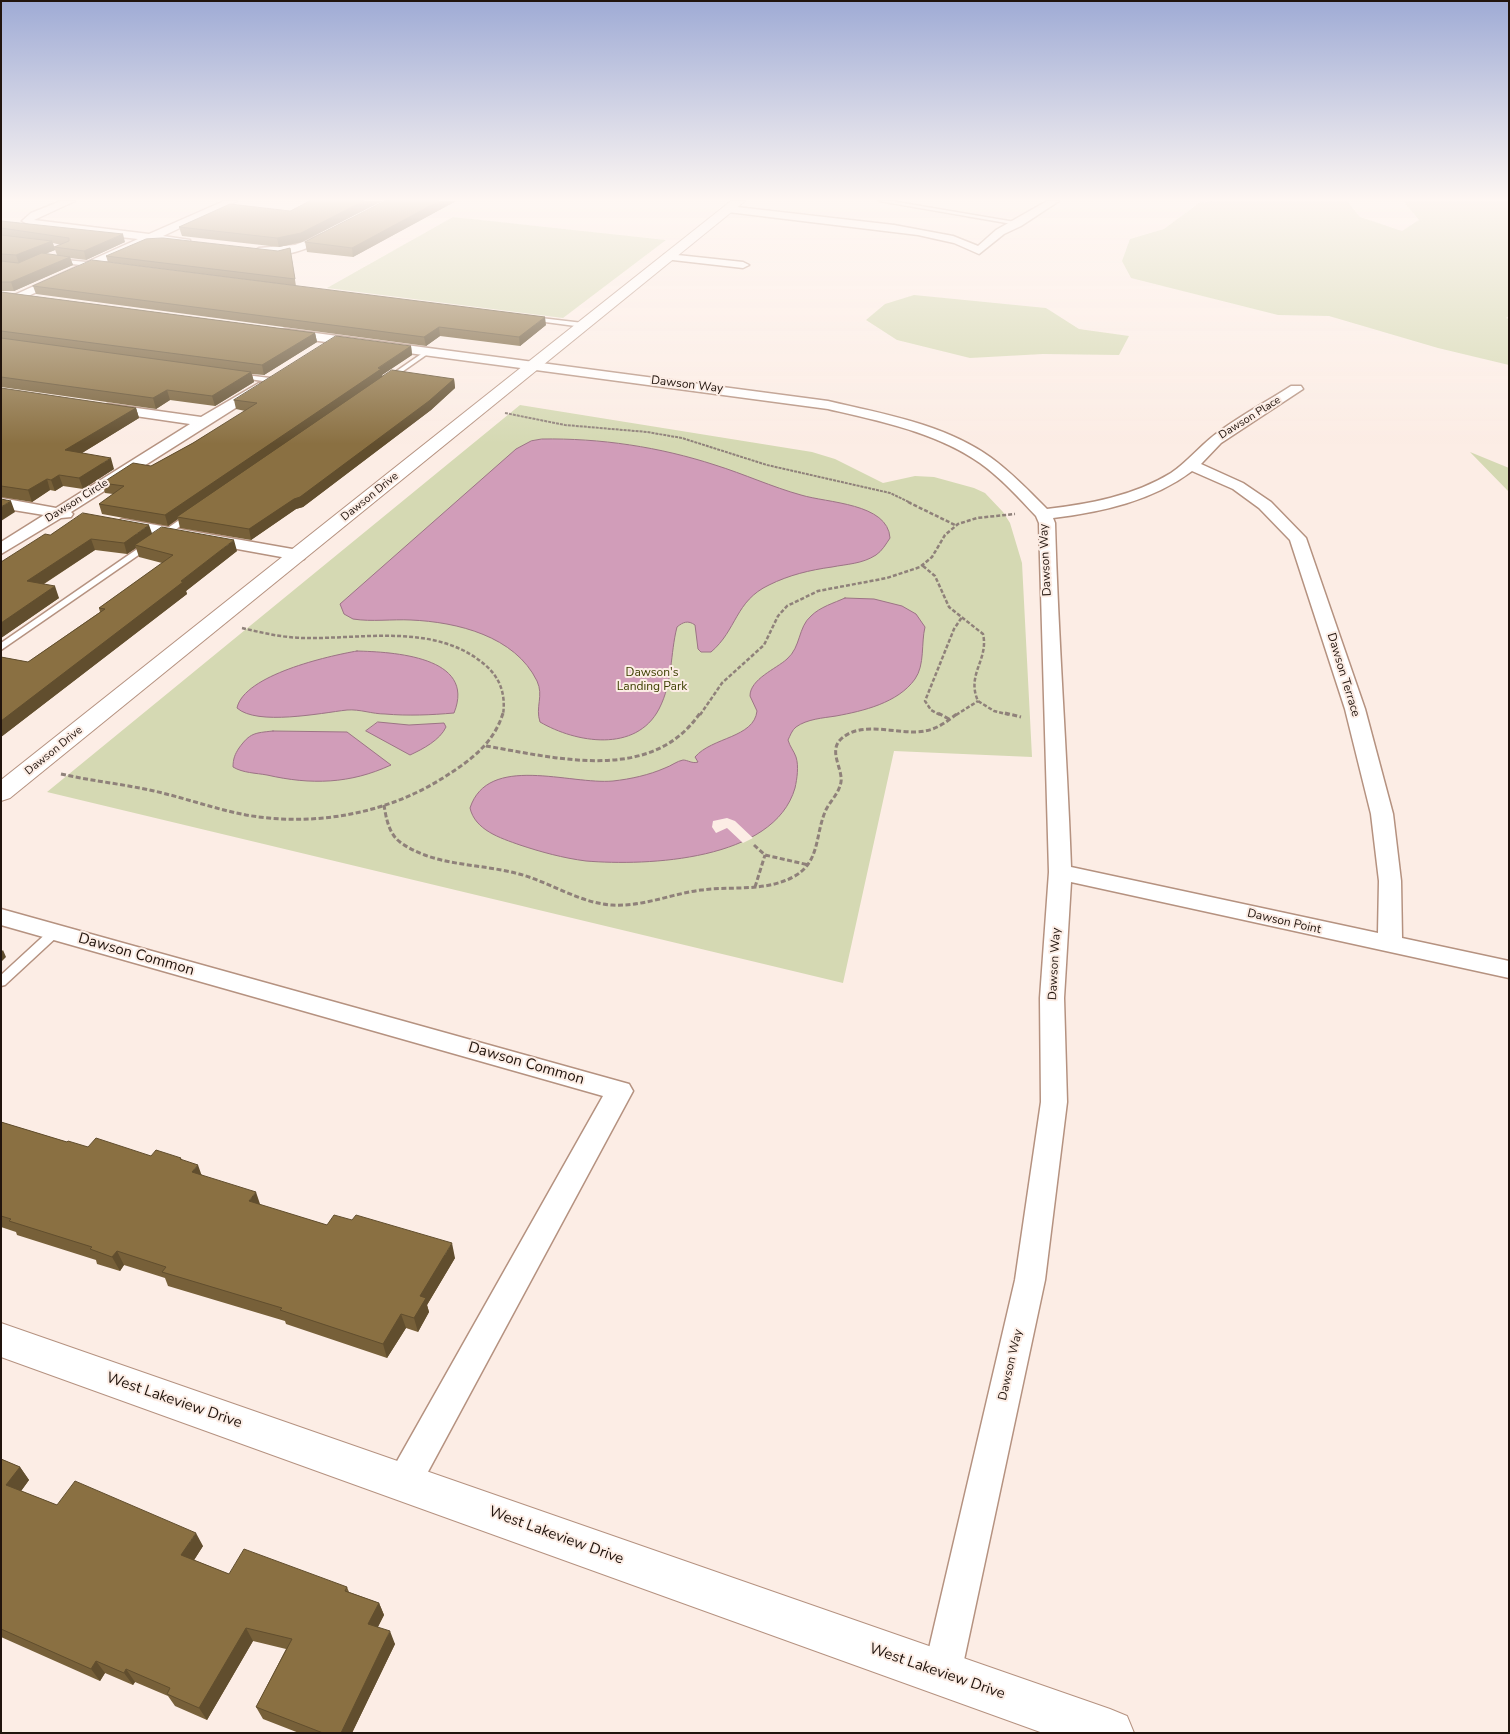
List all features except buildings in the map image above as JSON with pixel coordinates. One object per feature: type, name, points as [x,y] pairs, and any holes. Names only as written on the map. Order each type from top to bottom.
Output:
[{"type":"street","points":[[1,305],[54,282]]},
{"type":"street","name":"Dawson Drive","points":[[1,793],[637,282]]},
{"type":"street","points":[[1,295],[45,301]]},
{"type":"street","name":"Dawson Way","points":[[277,332],[752,393],[828,405],[889,420],[938,436],[972,454],[1000,472],[1043,514],[1047,523],[1049,623],[1057,745],[1060,872],[1052,998],[1054,1102],[1030,1280],[942,1674]]},
{"type":"street","points":[[316,352],[335,339]]},
{"type":"street","name":"Dawson Circle","points":[[1,548],[285,371]]},
{"type":"street","name":"Dawson Place","points":[[1043,514],[1074,511],[1131,497],[1159,484],[1191,465],[1215,440],[1296,389]]},
{"type":"street","points":[[89,405],[203,422]]},
{"type":"street","name":"Dawson Terrace","points":[[1191,465],[1238,486],[1252,495],[1266,505],[1298,538],[1354,710],[1382,814],[1390,881],[1390,946]]},
{"type":"street","points":[[1,503],[78,517]]},
{"type":"street","points":[[105,521],[298,555]]},
{"type":"street","name":"Dawson Point","points":[[1060,872],[1390,946],[1509,970]]},
{"type":"street","name":"Dawson Common","points":[[1,917],[620,1091],[404,1482]]},
{"type":"street","name":"West Lakeview Drive","points":[[1,1340],[1110,1733]]},
{"type":"lane","points":[[526,318],[583,325]]},
{"type":"lane","points":[[376,388],[428,352]]},
{"type":"lane","points":[[231,375],[270,380]]},
{"type":"lane","points":[[1,647],[196,513]]},
{"type":"lane","points":[[1,982],[55,932]]},
{"type":"path","points":[[500,412],[565,425],[641,431],[682,438],[767,465],[890,493],[955,525]]},
{"type":"path","points":[[486,746],[599,762],[632,758],[653,751],[681,736],[702,711],[723,681],[762,648],[771,634],[778,614],[785,607],[803,596],[888,578],[923,566],[932,558],[945,535],[955,525],[980,518],[1019,513]]},
{"type":"path","points":[[923,566],[936,576],[946,603],[976,626],[985,638],[983,656],[972,682],[978,701],[994,711],[1021,717]]},
{"type":"path","points":[[949,719],[931,710],[925,703],[954,629],[962,617]]},
{"type":"path","points":[[59,774],[149,790],[223,809],[264,817],[317,818],[384,806],[434,785],[472,759],[486,746],[502,720],[504,704],[502,688],[492,670],[455,647],[401,636],[352,635],[306,638],[270,634],[238,627]]},
{"type":"path","points":[[933,668],[938,669]]},
{"type":"path","points":[[384,806],[392,833],[408,847],[432,857],[511,872],[597,903],[624,905],[701,890],[755,887],[786,881],[809,865],[818,849],[822,817],[841,783],[841,770],[835,747],[842,739],[864,731],[926,731],[978,701]]},
{"type":"path","points":[[754,845],[765,855],[809,865]]},
{"type":"path","points":[[755,887],[765,855]]},
{"type":"green space","points":[[338,282],[611,282],[563,318],[327,288]]},
{"type":"green space","points":[[1147,282],[1509,282],[1509,316],[1506,318],[1509,319],[1509,365],[1438,348],[1329,316],[1278,315]]},
{"type":"green space","points":[[914,295],[1046,308],[1079,329],[1129,336],[1119,355],[1043,354],[970,358],[897,340],[866,320],[885,304]]},
{"type":"green space","name":"Dawson's Landing Park","points":[[520,405],[812,452],[835,459],[883,483],[915,476],[934,477],[985,493],[1003,512],[1010,523],[1022,563],[1032,757],[894,751],[843,983],[47,792]]},
{"type":"green space","points":[[1470,452],[1509,468],[1509,492]]},
{"type":"shaded area","points":[[542,439],[608,442],[673,453],[726,469],[790,492],[854,506],[868,511],[887,526],[890,538],[884,547],[871,558],[800,573],[777,581],[758,592],[749,599],[720,643],[711,652],[701,652],[698,649],[695,625],[688,622],[681,624],[677,627],[664,699],[649,723],[636,733],[621,738],[587,739],[571,735],[540,722],[538,711],[540,692],[537,681],[527,666],[500,642],[465,628],[429,621],[353,619],[344,614],[340,604],[516,449],[531,441]]},
{"type":"shaded area","points":[[845,598],[874,599],[902,606],[916,614],[925,627],[922,661],[918,673],[908,687],[890,700],[879,705],[810,721],[800,724],[795,728],[788,740],[797,761],[795,788],[782,812],[762,831],[736,844],[706,854],[641,862],[586,861],[544,852],[504,839],[483,828],[473,816],[470,808],[480,791],[494,781],[512,776],[532,775],[613,781],[646,775],[678,761],[698,762],[695,757],[702,750],[748,727],[754,720],[757,711],[750,696],[754,684],[792,654],[804,626],[811,616]]},
{"type":"shaded area","points":[[357,651],[409,656],[427,661],[443,669],[453,679],[458,694],[454,713],[402,715],[347,710],[290,717],[274,717],[246,713],[237,708],[243,696],[270,677],[327,657]]},
{"type":"shaded area","points":[[378,722],[409,725],[444,723],[446,727],[426,747],[410,755],[366,731]]},
{"type":"shaded area","points":[[273,731],[347,732],[391,765],[361,776],[330,781],[283,778],[233,767],[236,752],[246,739],[257,733]]},
{"type":"pier","points":[[727,818],[735,821],[753,838],[743,843],[727,828],[716,833],[712,827],[713,821]]}]
